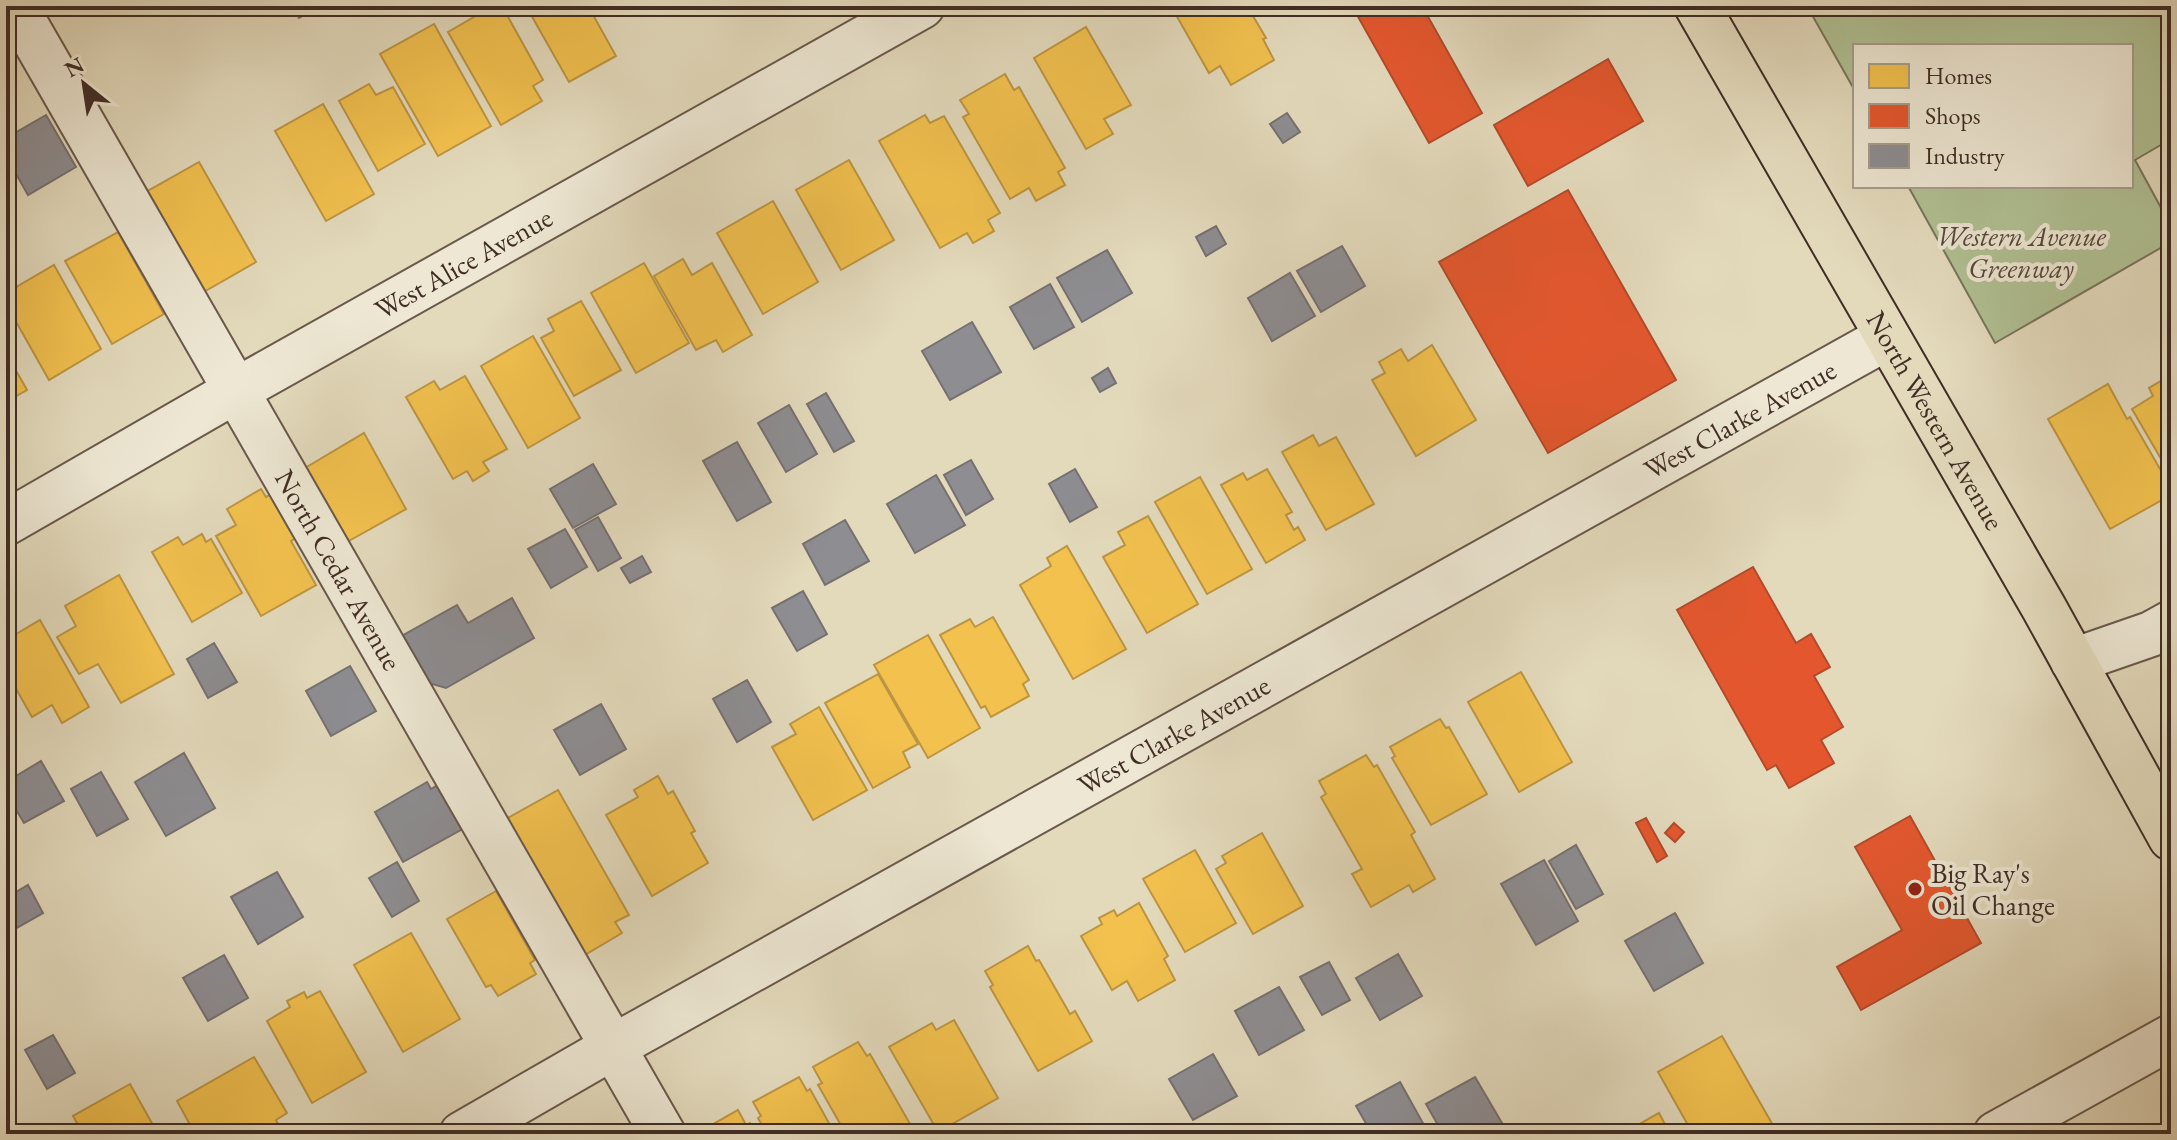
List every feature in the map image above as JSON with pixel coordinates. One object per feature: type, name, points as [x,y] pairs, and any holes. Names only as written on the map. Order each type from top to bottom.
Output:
[{"type":"main road","name":"North Western Avenue","points":[[1697,6],[2073,661],[2171,838]]},
{"type":"street","name":"North Cedar Avenue","points":[[15,6],[663,1134]]},
{"type":"street","name":"West Alice Avenue","points":[[6,523],[922,6]]},
{"type":"street","name":"West Clarke Avenue","points":[[462,1134],[1886,338]]},
{"type":"street","points":[[2073,661],[2151,634],[2171,623]]},
{"type":"street","points":[[1996,1134],[2171,1037]]},
{"type":"green space","name":"Western Avenue Greenway","points":[[1807,6],[2171,6],[2171,139],[2135,160],[2171,226],[2171,242],[1995,343],[1909,188],[2133,188],[2133,44],[1853,44],[1853,87]]},
{"type":"building: Homes","points":[[493,6],[502,6],[543,80],[533,86],[542,101],[501,125],[448,32]]},
{"type":"building: Homes","points":[[526,6],[588,6],[616,56],[569,82]]},
{"type":"building: Homes","points":[[1171,6],[1244,6],[1266,38],[1263,39],[1274,60],[1231,85],[1220,66],[1209,73]]},
{"type":"building: Homes","points":[[434,24],[491,126],[438,156],[380,54]]},
{"type":"building: Homes","points":[[1086,27],[1131,105],[1104,119],[1113,134],[1086,149],[1034,58]]},
{"type":"building: Homes","points":[[1005,74],[1014,90],[1019,87],[1065,168],[1058,172],[1065,185],[1036,201],[1029,188],[1010,199],[963,117],[969,114],[960,100]]},
{"type":"building: Homes","points":[[369,84],[376,95],[393,87],[425,144],[378,171],[339,101]]},
{"type":"building: Homes","points":[[323,104],[374,194],[326,221],[275,131]]},
{"type":"building: Homes","points":[[925,115],[930,123],[944,116],[1000,213],[988,220],[994,231],[973,243],[967,233],[940,248],[879,141]]},
{"type":"building: Homes","points":[[849,160],[894,240],[841,270],[796,190]]},
{"type":"building: Homes","points":[[199,162],[256,262],[202,293],[146,192]]},
{"type":"building: Homes","points":[[773,201],[818,282],[763,314],[717,233]]},
{"type":"building: Homes","points":[[118,232],[164,314],[112,344],[65,261]]},
{"type":"building: Homes","points":[[683,259],[692,275],[712,263],[752,335],[723,352],[716,340],[696,350],[654,276]]},
{"type":"building: Homes","points":[[644,263],[689,343],[636,373],[591,293]]},
{"type":"building: Homes","points":[[54,265],[101,349],[49,380],[6,304],[6,293]]},
{"type":"building: Homes","points":[[581,301],[621,370],[574,396],[541,338],[554,331],[548,319]]},
{"type":"building: Homes","points":[[533,336],[580,418],[528,448],[481,366]]},
{"type":"building: Homes","points":[[1432,345],[1476,420],[1416,456],[1372,380],[1385,373],[1379,362],[1401,349],[1408,361]]},
{"type":"building: Homes","points":[[6,353],[27,390],[6,402]]},
{"type":"building: Homes","points":[[2171,375],[2171,476],[2132,409],[2153,396],[2149,388]]},
{"type":"building: Homes","points":[[465,376],[507,449],[483,462],[489,471],[473,481],[467,471],[453,479],[406,397],[434,381],[440,390]]},
{"type":"building: Homes","points":[[2108,384],[2171,488],[2171,495],[2110,529],[2048,419]]},
{"type":"building: Homes","points":[[364,433],[406,509],[347,542],[305,468]]},
{"type":"building: Homes","points":[[1313,435],[1319,446],[1336,437],[1374,504],[1326,530],[1282,452]]},
{"type":"building: Homes","points":[[1267,469],[1292,512],[1286,515],[1294,530],[1298,527],[1305,540],[1266,563],[1221,485],[1243,473],[1247,480]]},
{"type":"building: Homes","points":[[1200,477],[1252,569],[1207,594],[1155,502]]},
{"type":"building: Homes","points":[[261,489],[266,497],[274,492],[299,536],[291,541],[316,585],[261,616],[216,536],[236,525],[227,509]]},
{"type":"building: Homes","points":[[1148,516],[1198,604],[1147,633],[1103,557],[1125,545],[1118,532]]},
{"type":"building: Homes","points":[[202,534],[206,542],[211,539],[242,593],[192,622],[152,552],[178,537],[183,545]]},
{"type":"building: Homes","points":[[1067,546],[1126,649],[1073,679],[1020,585],[1051,566],[1047,558]]},
{"type":"building: Homes","points":[[119,575],[174,674],[121,703],[98,664],[79,674],[57,637],[76,626],[65,606]]},
{"type":"building: Homes","points":[[993,617],[1029,680],[1023,684],[1029,696],[991,717],[985,706],[981,708],[940,635],[970,619],[975,627]]},
{"type":"building: Homes","points":[[40,620],[89,707],[62,723],[52,705],[32,717],[6,671],[6,640]]},
{"type":"building: Homes","points":[[928,635],[980,728],[928,758],[874,665]]},
{"type":"building: Homes","points":[[1521,672],[1572,762],[1519,792],[1468,702]]},
{"type":"building: Homes","points":[[878,674],[918,744],[903,752],[910,767],[873,788],[825,703]]},
{"type":"building: Homes","points":[[819,707],[867,790],[813,820],[772,747],[796,734],[790,724]]},
{"type":"building: Homes","points":[[1440,719],[1446,728],[1449,727],[1487,794],[1431,825],[1392,758],[1395,756],[1390,747]]},
{"type":"building: Homes","points":[[1366,755],[1374,767],[1377,765],[1415,832],[1411,835],[1435,879],[1413,892],[1409,885],[1371,907],[1352,874],[1362,869],[1321,797],[1326,794],[1319,781]]},
{"type":"building: Homes","points":[[658,776],[668,794],[673,791],[708,863],[652,896],[606,815],[638,797],[634,790]]},
{"type":"building: Homes","points":[[558,790],[629,915],[615,922],[622,933],[583,956],[506,819]]},
{"type":"building: Homes","points":[[1262,833],[1303,906],[1253,934],[1216,869],[1226,863],[1222,856]]},
{"type":"building: Homes","points":[[1195,850],[1236,923],[1185,952],[1143,879]]},
{"type":"building: Homes","points":[[496,891],[535,960],[530,963],[536,974],[498,996],[491,985],[486,987],[447,919]]},
{"type":"building: Homes","points":[[1139,903],[1168,956],[1164,959],[1175,980],[1138,1001],[1127,981],[1112,990],[1081,936],[1102,924],[1099,918],[1114,910],[1117,916]]},
{"type":"building: Homes","points":[[411,933],[460,1019],[403,1052],[354,965]]},
{"type":"building: Homes","points":[[1028,946],[1070,1014],[1075,1011],[1092,1041],[1038,1071],[990,987],[993,985],[985,971]]},
{"type":"building: Homes","points":[[320,991],[366,1072],[312,1103],[267,1021],[290,1007],[287,1001],[304,992],[307,998]]},
{"type":"building: Homes","points":[[954,1020],[998,1098],[938,1132],[889,1047],[932,1023],[936,1030]]},
{"type":"building: Homes","points":[[1722,1036],[1778,1134],[1693,1134],[1658,1072]]},
{"type":"building: Homes","points":[[858,1042],[867,1056],[870,1054],[913,1129],[904,1134],[846,1134],[818,1085],[822,1083],[813,1067]]},
{"type":"building: Homes","points":[[254,1057],[287,1113],[276,1120],[282,1131],[277,1134],[195,1134],[177,1101]]},
{"type":"building: Homes","points":[[799,1077],[807,1091],[810,1089],[835,1134],[767,1134],[753,1102]]},
{"type":"building: Homes","points":[[130,1084],[158,1134],[83,1134],[73,1116]]},
{"type":"building: Homes","points":[[738,1110],[746,1125],[750,1123],[756,1134],[696,1134]]},
{"type":"building: Homes","points":[[1659,1113],[1667,1128],[1670,1126],[1675,1134],[1622,1134]]},
{"type":"building: Shops","points":[[1352,6],[1422,6],[1482,113],[1429,143]]},
{"type":"building: Shops","points":[[1608,59],[1643,121],[1528,186],[1494,125]]},
{"type":"building: Shops","points":[[1568,190],[1676,380],[1548,453],[1439,262]]},
{"type":"building: Shops","points":[[1753,567],[1796,643],[1811,634],[1830,667],[1814,676],[1843,727],[1821,740],[1834,763],[1789,788],[1776,765],[1767,770],[1677,610]]},
{"type":"building: Shops","name":"Big Ray's Oil Change","points":[[1910,816],[1981,943],[1861,1010],[1837,967],[1902,930],[1855,847]]},
{"type":"building: Shops","points":[[1646,818],[1667,856],[1657,862],[1636,823]]},
{"type":"building: Shops","points":[[1674,823],[1684,832],[1675,842],[1665,833]]},
{"type":"building: Industry","points":[[292,6],[320,6],[299,18]]},
{"type":"building: Industry","points":[[1287,113],[1300,132],[1283,143],[1270,124]]},
{"type":"building: Industry","points":[[46,115],[76,167],[28,195],[6,156],[6,138]]},
{"type":"building: Industry","points":[[1216,226],[1226,244],[1206,256],[1196,237]]},
{"type":"building: Industry","points":[[1342,246],[1365,286],[1321,312],[1297,271]]},
{"type":"building: Industry","points":[[1107,250],[1132,293],[1082,322],[1057,278]]},
{"type":"building: Industry","points":[[1290,273],[1315,316],[1272,341],[1248,298]]},
{"type":"building: Industry","points":[[1050,284],[1074,327],[1034,349],[1010,307]]},
{"type":"building: Industry","points":[[972,322],[1001,372],[950,400],[922,351]]},
{"type":"building: Industry","points":[[1108,368],[1116,383],[1100,392],[1092,378]]},
{"type":"building: Industry","points":[[826,393],[854,441],[834,452],[807,404]]},
{"type":"building: Industry","points":[[789,405],[817,454],[786,472],[758,423]]},
{"type":"building: Industry","points":[[737,442],[771,502],[737,521],[703,461]]},
{"type":"building: Industry","points":[[971,460],[993,499],[966,515],[944,475]]},
{"type":"building: Industry","points":[[593,464],[616,504],[573,528],[550,489]]},
{"type":"building: Industry","points":[[1075,469],[1097,507],[1070,522],[1049,484]]},
{"type":"building: Industry","points":[[936,475],[965,525],[915,553],[887,504]]},
{"type":"building: Industry","points":[[598,517],[621,558],[598,571],[575,530]]},
{"type":"building: Industry","points":[[845,520],[869,561],[825,585],[803,544]]},
{"type":"building: Industry","points":[[565,529],[587,567],[551,588],[528,549]]},
{"type":"building: Industry","points":[[642,556],[651,572],[630,583],[621,568]]},
{"type":"building: Industry","points":[[803,591],[827,634],[797,651],[772,608]]},
{"type":"building: Industry","points":[[512,598],[534,638],[446,688],[425,682],[400,637],[457,605],[468,623]]},
{"type":"building: Industry","points":[[214,643],[237,682],[208,698],[187,659]]},
{"type":"building: Industry","points":[[350,666],[376,711],[331,736],[306,691]]},
{"type":"building: Industry","points":[[747,680],[771,722],[737,742],[713,699]]},
{"type":"building: Industry","points":[[601,704],[626,749],[580,775],[554,730]]},
{"type":"building: Industry","points":[[184,753],[215,808],[166,836],[135,782]]},
{"type":"building: Industry","points":[[41,761],[64,801],[24,823],[6,793],[6,782]]},
{"type":"building: Industry","points":[[101,772],[128,819],[97,836],[71,789]]},
{"type":"building: Industry","points":[[427,782],[431,789],[441,783],[466,827],[403,862],[375,812]]},
{"type":"building: Industry","points":[[1576,845],[1603,894],[1576,909],[1549,861]]},
{"type":"building: Industry","points":[[1544,860],[1578,921],[1536,945],[1501,884]]},
{"type":"building: Industry","points":[[397,862],[419,901],[392,917],[369,878]]},
{"type":"building: Industry","points":[[277,872],[303,917],[258,944],[231,897]]},
{"type":"building: Industry","points":[[28,885],[43,913],[6,934],[6,898]]},
{"type":"building: Industry","points":[[1675,913],[1703,963],[1654,991],[1625,941]]},
{"type":"building: Industry","points":[[1398,954],[1422,996],[1380,1020],[1356,978]]},
{"type":"building: Industry","points":[[224,955],[248,998],[208,1021],[183,978]]},
{"type":"building: Industry","points":[[1329,962],[1350,1000],[1322,1015],[1300,977]]},
{"type":"building: Industry","points":[[1279,987],[1304,1030],[1259,1055],[1235,1011]]},
{"type":"building: Industry","points":[[53,1035],[75,1073],[47,1089],[25,1050]]},
{"type":"building: Industry","points":[[1213,1054],[1237,1096],[1193,1120],[1169,1079]]},
{"type":"building: Industry","points":[[1475,1077],[1502,1123],[1483,1134],[1443,1134],[1426,1104]]},
{"type":"building: Industry","points":[[1400,1082],[1427,1134],[1372,1134],[1356,1106]]},
{"type":"place","name":"Big Ray's Oil Change","points":[[1915,889]]}]
